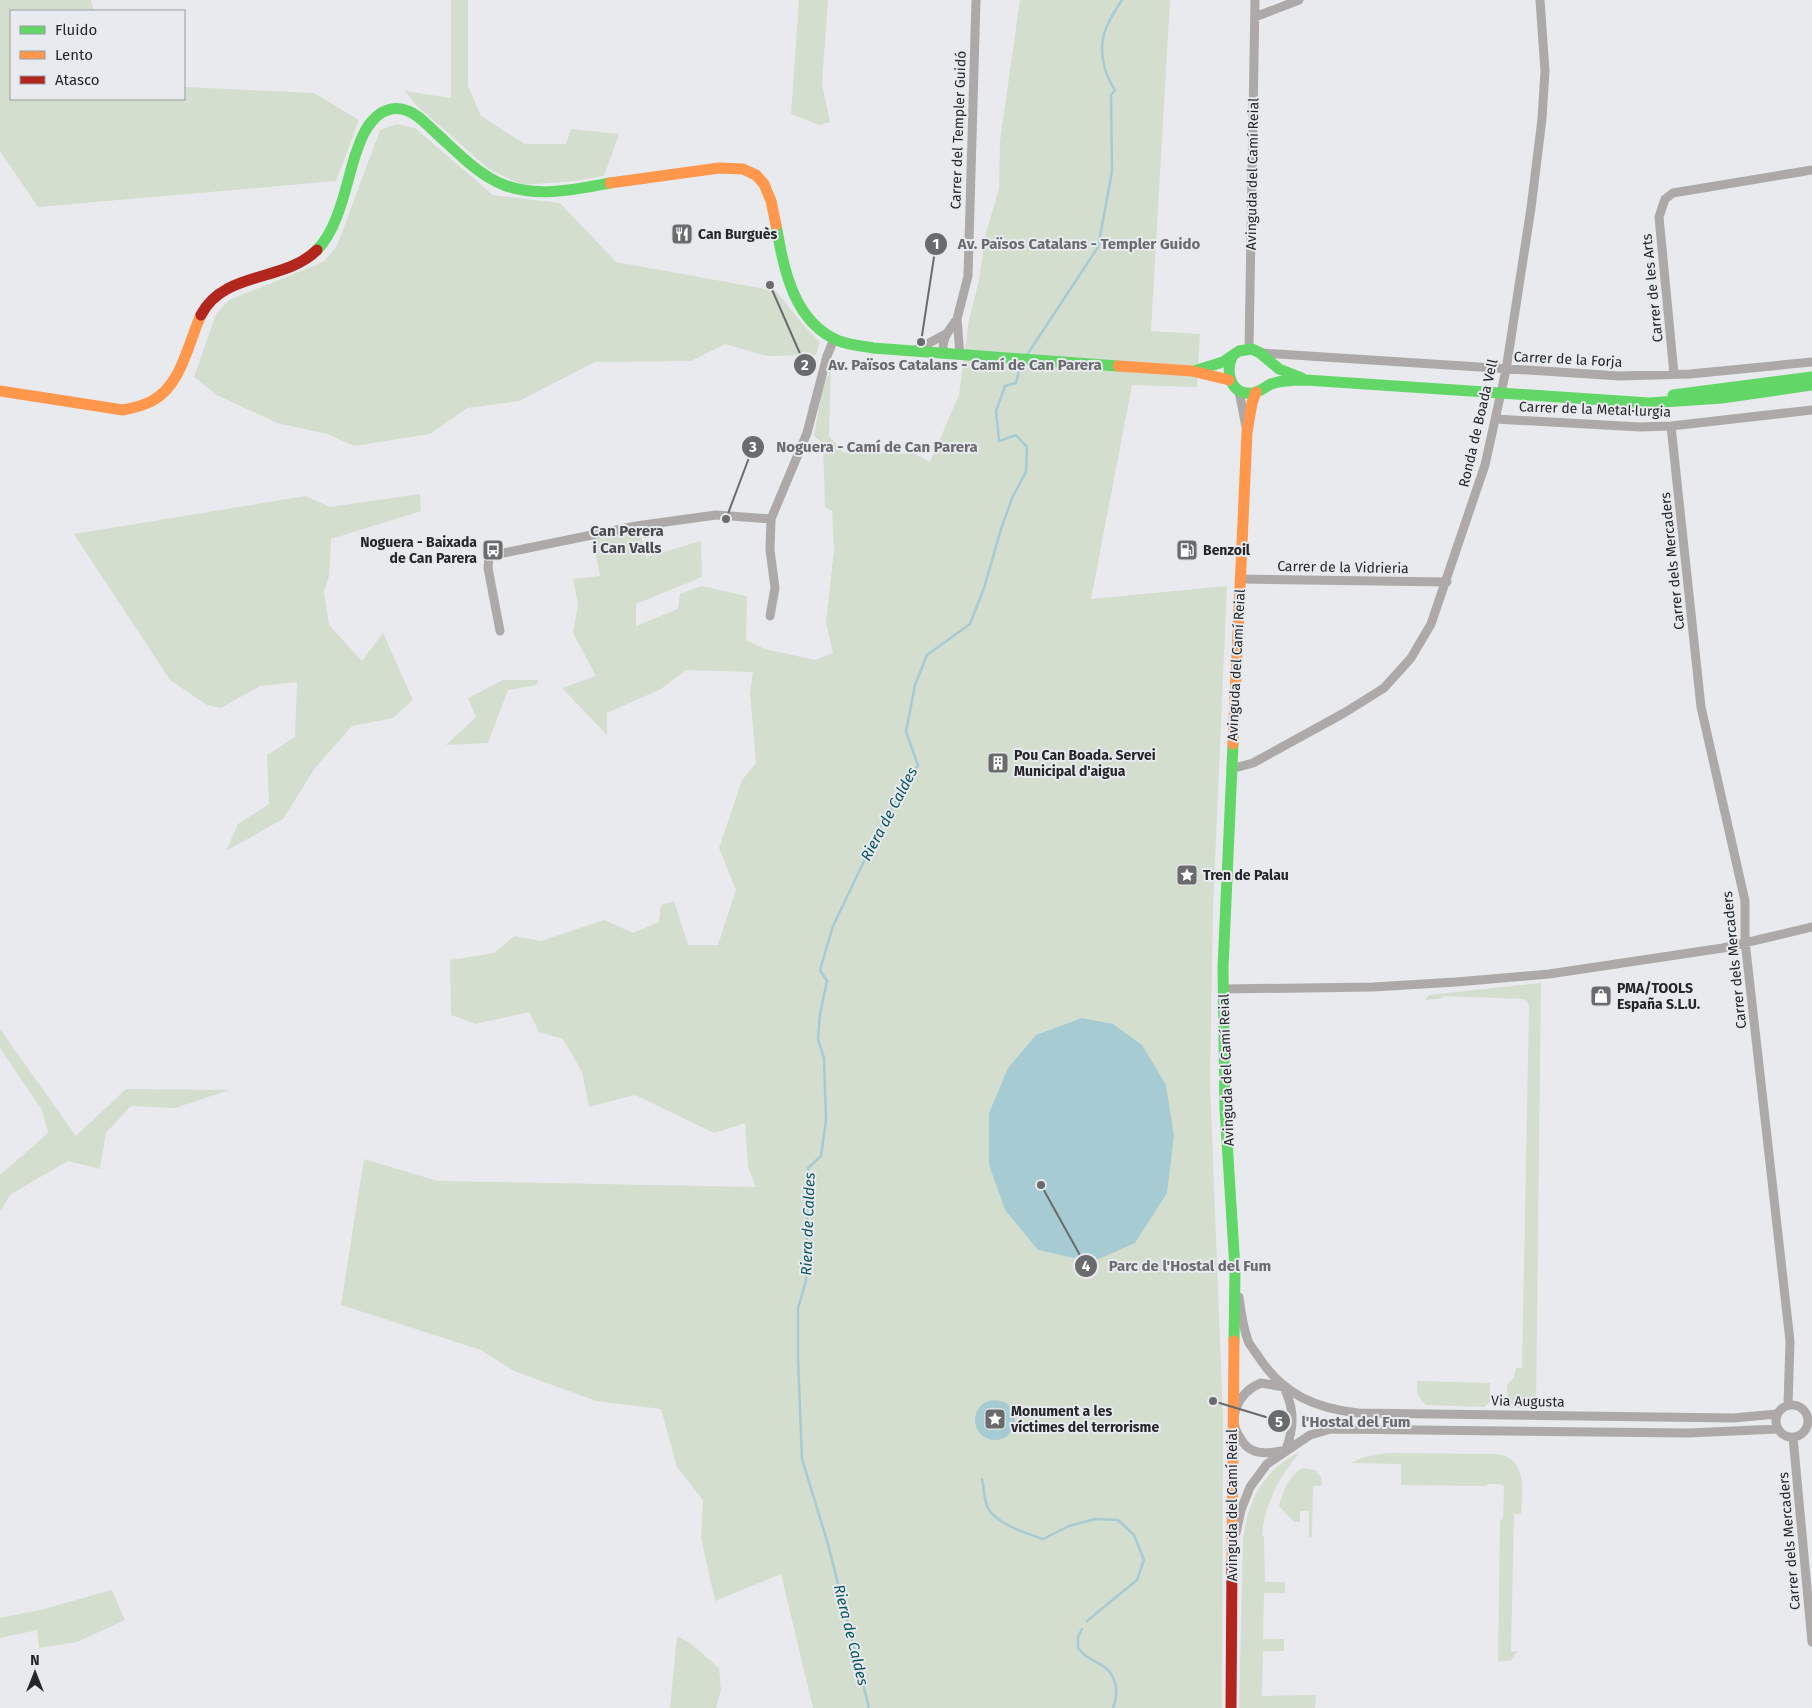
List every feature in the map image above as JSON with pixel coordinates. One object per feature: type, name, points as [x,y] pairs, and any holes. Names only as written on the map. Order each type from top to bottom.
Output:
[{"type":"main road","points":[[0,391],[123,410],[137,409],[156,401],[171,384],[202,312],[214,297],[223,290],[303,259],[314,253],[322,245],[330,231],[368,124],[380,112],[397,108],[408,110],[421,119],[492,180],[522,190],[542,191],[572,188],[719,168],[732,167],[748,170],[768,190],[784,268],[794,298],[812,322],[834,339],[852,345],[960,355],[1192,371],[1233,384],[1244,392],[1261,389],[1281,381],[1306,380],[1649,403],[1731,397],[1812,385]]},
{"type":"main road","points":[[1192,371],[1212,366],[1242,350],[1249,349],[1265,357],[1283,371],[1306,380]]},
{"type":"main road","points":[[1232,357],[1227,371],[1233,384]]},
{"type":"main road","points":[[1261,389],[1269,380],[1271,374],[1265,357]]},
{"type":"main road","points":[[1614,401],[1812,377]]},
{"type":"main road","name":"Avinguda del Camí Reial","points":[[1231,1708],[1235,1269],[1225,1109],[1223,968],[1247,432],[1252,403],[1261,389]]},
{"type":"street","name":"Carrer del Templer Guidó","points":[[960,355],[957,319],[968,276],[976,0]]},
{"type":"street","name":"Avinguda del Camí Reial","points":[[1249,349],[1255,0]]},
{"type":"street","points":[[1255,17],[1299,0]]},
{"type":"street","name":"Ronda de Boada Vell","points":[[1231,769],[1253,763],[1344,713],[1384,688],[1399,673],[1422,642],[1431,624],[1447,582],[1485,465],[1506,370],[1531,208],[1542,119],[1545,71],[1540,0]]},
{"type":"street","name":"Carrer de les Arts","points":[[1674,374],[1659,217],[1665,199],[1673,193],[1812,170]]},
{"type":"street","name":"Carrer del Templer Guidó","points":[[914,351],[946,334],[957,319]]},
{"type":"street","points":[[944,353],[942,347],[946,334]]},
{"type":"street","points":[[770,616],[775,588],[770,550],[771,519],[807,433],[827,356],[834,339]]},
{"type":"street","name":"Carrer de la Forja","points":[[1265,357],[1620,376],[1674,374],[1812,362]]},
{"type":"street","name":"Avinguda del Camí Reial","points":[[1233,384],[1240,396],[1247,432]]},
{"type":"street","name":"Carrer de la Metal·lurgia","points":[[1495,419],[1640,427],[1671,426],[1812,410]]},
{"type":"street","name":"Carrer dels Mercaders","points":[[1671,426],[1701,707],[1745,901],[1745,941],[1790,1341],[1788,1405]]},
{"type":"street","points":[[500,631],[488,568],[488,556],[636,526],[716,515],[771,519]]},
{"type":"street","name":"Carrer de la Vidrieria","points":[[1240,579],[1447,582]]},
{"type":"street","points":[[1224,989],[1373,987],[1549,974],[1722,948],[1745,941],[1812,927]]},
{"type":"street","name":"Via Augusta","points":[[1235,1269],[1241,1315],[1250,1343],[1269,1372],[1284,1387],[1310,1401],[1335,1410],[1358,1413],[1733,1418],[1777,1414]]},
{"type":"street","name":"Via Augusta","points":[[1233,1422],[1237,1406],[1252,1387],[1261,1384],[1284,1387]]},
{"type":"street","name":"Via Augusta","points":[[1284,1387],[1291,1401],[1293,1414],[1291,1436],[1286,1450]]},
{"type":"street","points":[[1232,1550],[1241,1510],[1250,1488],[1267,1464],[1310,1435],[1332,1430],[1688,1433],[1778,1429],[1787,1436],[1793,1437],[1802,1434],[1810,1425],[1809,1410],[1794,1404],[1783,1407],[1777,1414],[1778,1429]]},
{"type":"street","points":[[1233,1422],[1237,1434],[1251,1450],[1268,1453],[1286,1450]]},
{"type":"street","name":"Carrer dels Mercaders","points":[[1793,1437],[1812,1642]]},
{"type":"green space","points":[[0,0],[91,0],[94,10],[10,10],[10,100],[185,100],[185,87],[314,93],[359,120],[336,181],[38,207],[0,151]]},
{"type":"green space","points":[[451,0],[468,0],[468,86],[481,116],[525,144],[566,144],[571,129],[619,134],[604,176],[574,181],[523,185],[489,169],[416,105],[405,91],[451,98]]},
{"type":"green space","points":[[799,0],[828,0],[822,84],[830,122],[819,125],[791,114]]},
{"type":"green space","points":[[1020,0],[1170,0],[1151,331],[1200,334],[1197,387],[1132,385],[1091,599],[1227,586],[1213,909],[1210,1082],[1223,1418],[1222,1708],[813,1708],[781,1574],[715,1601],[701,1538],[703,1500],[677,1467],[661,1409],[596,1401],[514,1371],[481,1350],[341,1305],[364,1159],[438,1181],[756,1187],[748,1167],[745,1123],[714,1133],[635,1095],[589,1107],[582,1072],[563,1039],[539,1032],[529,1012],[476,1024],[451,1015],[450,960],[494,953],[514,936],[541,941],[604,920],[633,933],[659,922],[661,905],[674,901],[688,945],[718,945],[736,890],[719,848],[742,780],[756,763],[750,694],[753,672],[686,670],[661,689],[607,713],[607,735],[562,688],[596,676],[573,633],[578,604],[573,579],[600,576],[593,540],[640,531],[646,557],[701,541],[702,577],[636,604],[636,626],[678,609],[680,594],[701,586],[747,596],[746,640],[765,649],[815,660],[833,653],[826,623],[834,550],[832,511],[825,507],[823,443],[814,436],[823,385],[831,370],[829,436],[843,452],[915,454],[930,462],[959,395],[969,320],[979,280],[986,233],[999,189],[1000,141]]},
{"type":"green space","points":[[397,124],[415,128],[493,195],[560,203],[616,262],[776,291],[805,327],[820,342],[816,355],[767,356],[725,344],[691,361],[595,362],[519,401],[467,408],[430,434],[354,446],[327,434],[277,423],[217,395],[194,377],[216,314],[229,300],[323,262],[337,246],[380,130]]},
{"type":"green space","points":[[420,494],[421,511],[331,539],[329,576],[324,591],[329,625],[362,661],[383,633],[413,700],[393,718],[352,726],[315,768],[283,819],[226,851],[238,824],[269,804],[267,755],[295,737],[297,682],[260,686],[221,708],[207,705],[170,680],[74,534],[306,496],[330,507]]},
{"type":"green space","points":[[503,680],[538,680],[537,685],[508,690],[488,743],[446,745],[476,717],[468,698]]},
{"type":"green space","points":[[1541,983],[1536,1408],[1508,1408],[1507,1385],[1514,1377],[1516,1368],[1522,1368],[1529,1007],[1527,1001],[1523,999],[1444,996],[1439,999],[1425,1000],[1429,995]]},
{"type":"green space","points":[[0,1029],[76,1136],[126,1089],[229,1090],[175,1108],[131,1106],[106,1133],[100,1169],[68,1161],[11,1194],[0,1211],[0,1175],[48,1133],[42,1110],[0,1048]]},
{"type":"green space","points":[[1417,1381],[1490,1383],[1490,1402],[1484,1407],[1426,1405],[1418,1394]]},
{"type":"green space","points":[[1300,1452],[1274,1491],[1263,1524],[1265,1582],[1285,1582],[1285,1593],[1264,1593],[1263,1639],[1284,1639],[1284,1651],[1263,1651],[1262,1696],[1316,1695],[1315,1708],[1239,1708],[1243,1539],[1245,1525],[1253,1499],[1267,1477],[1287,1459]]},
{"type":"green space","points":[[1388,1453],[1497,1454],[1507,1457],[1514,1462],[1521,1477],[1522,1495],[1521,1514],[1514,1514],[1511,1651],[1518,1651],[1511,1660],[1498,1662],[1500,1521],[1503,1518],[1504,1486],[1501,1484],[1488,1484],[1486,1486],[1401,1485],[1401,1464],[1350,1463],[1364,1457]]},
{"type":"green space","points":[[1303,1468],[1315,1470],[1321,1477],[1322,1486],[1313,1486],[1312,1537],[1309,1537],[1309,1511],[1300,1511],[1300,1522],[1294,1522],[1279,1506],[1290,1479]]},
{"type":"green space","points":[[112,1590],[125,1620],[77,1642],[39,1648],[37,1630],[0,1638],[0,1618],[40,1610]]},
{"type":"green space","points":[[677,1636],[690,1643],[719,1668],[721,1690],[716,1708],[670,1708]]},
{"type":"water","points":[[1082,1018],[1113,1024],[1142,1045],[1166,1085],[1174,1136],[1167,1193],[1135,1243],[1092,1262],[1038,1250],[1005,1210],[989,1165],[989,1113],[1008,1068],[1036,1035]]},
{"type":"water","points":[[999,1400],[1006,1403],[1012,1409],[1015,1420],[1014,1428],[1006,1437],[999,1440],[991,1440],[984,1437],[976,1428],[975,1416],[978,1409],[987,1401]]},
{"type":"waterway","name":"Riera de Caldes","points":[[1027,355],[1098,247],[1112,172],[1111,95],[1115,90],[1107,76],[1102,44],[1106,28],[1122,0]]},
{"type":"waterway","name":"Riera de Caldes","points":[[869,1708],[828,1544],[802,1459],[798,1308],[806,1281],[808,1168],[821,1156],[826,1120],[824,1058],[818,1039],[820,1014],[827,981],[820,970],[833,926],[877,834],[918,765],[906,732],[915,685],[927,655],[970,624],[984,588],[1013,496],[1026,472],[1027,447],[1016,435],[999,441],[996,411],[1005,386],[1016,383],[1023,362]]},
{"type":"waterway","points":[[982,1479],[986,1503],[990,1512],[1011,1527],[1028,1534],[1043,1539],[1069,1526],[1095,1519],[1118,1520],[1134,1535],[1144,1560],[1137,1580],[1087,1621]]},
{"type":"waterway","points":[[1082,1629],[1078,1637],[1078,1648],[1087,1657],[1108,1670],[1116,1685],[1116,1697],[1113,1708]]},
{"type":"traffic: fast","points":[[317,250],[325,241],[336,218],[355,156],[365,131],[381,113],[390,109],[403,109],[416,115],[476,169],[504,185],[517,189],[544,192],[570,190],[610,183]]},
{"type":"traffic: fast","points":[[776,225],[787,276],[801,308],[823,332],[839,341],[873,348],[1118,366]]},
{"type":"traffic: fast","points":[[1197,370],[1223,362],[1239,351],[1252,349],[1260,353],[1279,369],[1302,378]]},
{"type":"traffic: fast","points":[[1232,357],[1229,370],[1232,382],[1239,391],[1245,393],[1260,391],[1271,384],[1279,382],[1306,380],[1649,403],[1722,398],[1812,385]]},
{"type":"traffic: fast","points":[[1673,395],[1812,377]]},
{"type":"traffic: fast","points":[[1233,744],[1223,968],[1225,1109],[1235,1269],[1234,1341]]},
{"type":"traffic: slow","points":[[610,183],[719,168],[743,169],[756,175],[764,184],[771,201],[776,225]]},
{"type":"traffic: slow","points":[[0,391],[123,410],[145,404],[162,394],[177,374],[201,315]]},
{"type":"traffic: slow","points":[[1118,366],[1192,371],[1229,380]]},
{"type":"traffic: slow","points":[[1233,744],[1247,432],[1256,392]]},
{"type":"traffic: slow","points":[[1232,1562],[1234,1341]]},
{"type":"traffic: jam","points":[[201,315],[211,301],[224,291],[304,260],[317,250]]},
{"type":"traffic: jam","points":[[1231,1708],[1232,1562]]},
{"type":"place","name":"Can Burguès","points":[[682,234]]},
{"type":"place","name":"Av. Països Catalans - Camí de Can Parera","points":[[770,285]]},
{"type":"place","name":"Av. Països Catalans - Templer Guido","points":[[921,342]]},
{"type":"place","name":"Noguera - Camí de Can Parera","points":[[726,519]]},
{"type":"place","name":"Noguera - Baixada de Can Parera","points":[[493,550]]},
{"type":"place","name":"Benzoil","points":[[1187,550]]},
{"type":"place","name":"Pou Can Boada. Servei Municipal d'aigua","points":[[998,763]]},
{"type":"place","name":"Tren de Palau","points":[[1187,875]]},
{"type":"place","name":"PMA/TOOLS España S.L.U.","points":[[1601,996]]},
{"type":"place","name":"Parc de l'Hostal del Fum","points":[[1041,1185]]},
{"type":"place","name":"l'Hostal del Fum","points":[[1213,1401]]},
{"type":"place","name":"Monument a les víctimes del terrorisme","points":[[995,1419]]},
{"type":"district","name":"Can Perera i Can Valls","points":[[627,540]]}]
